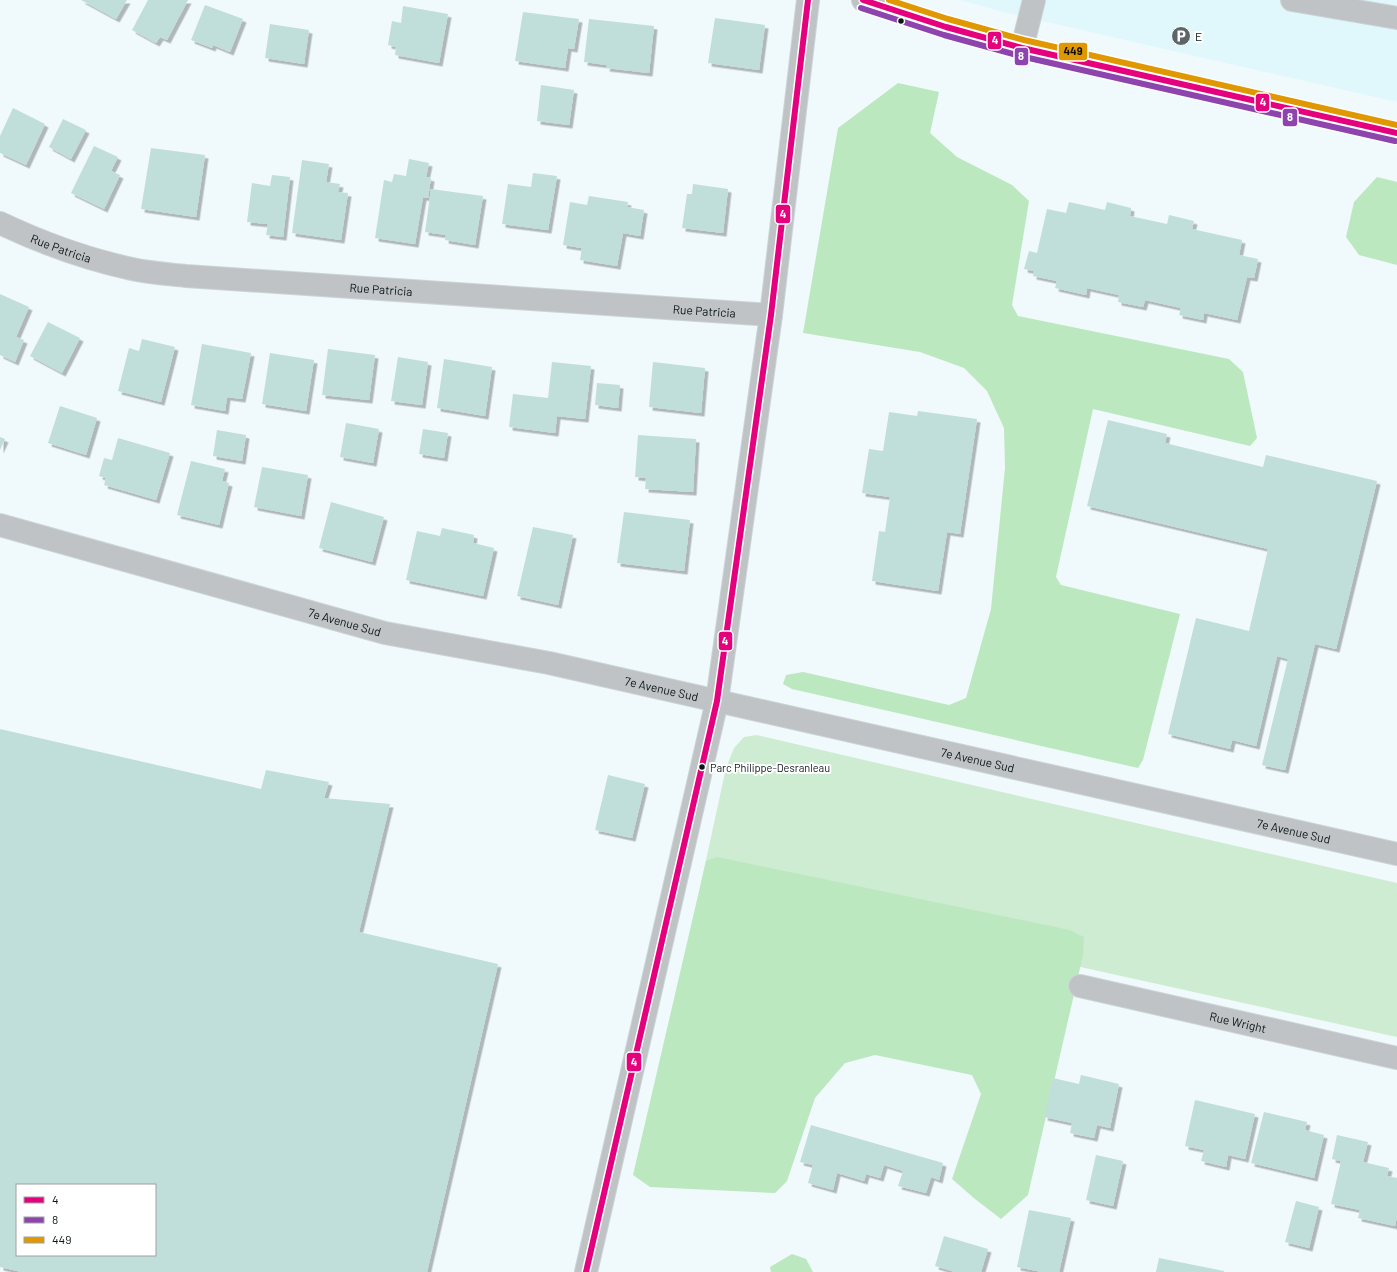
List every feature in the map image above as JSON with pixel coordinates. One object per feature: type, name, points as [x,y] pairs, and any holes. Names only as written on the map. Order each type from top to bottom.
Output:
[{"type":"street","points":[[586,1272],[717,701],[771,315],[808,0]]},
{"type":"street","points":[[863,0],[946,27],[1022,48],[1397,133]]},
{"type":"street","points":[[1022,48],[1034,0]]},
{"type":"street","points":[[1292,0],[1397,18]]},
{"type":"street","name":"Rue Patricia","points":[[0,223],[59,248],[96,260],[134,269],[186,276],[771,315]]},
{"type":"street","name":"7e Avenue Sud","points":[[0,525],[385,633],[549,662],[1397,854]]},
{"type":"street","name":"Rue Wright","points":[[1080,986],[1397,1058]]},
{"type":"shaded area","points":[[961,0],[1397,0],[1397,102],[1003,12]]},
{"type":"green space","points":[[898,83],[939,92],[930,133],[957,157],[1012,185],[1029,201],[1012,305],[1018,316],[1229,359],[1243,372],[1257,438],[1250,446],[1093,409],[1056,577],[1061,585],[1180,614],[1143,760],[1138,768],[792,689],[783,684],[786,675],[803,672],[949,705],[966,698],[991,609],[1005,468],[1004,428],[987,391],[964,368],[920,352],[803,333],[838,128]]},
{"type":"green space","points":[[1377,177],[1397,182],[1397,265],[1359,255],[1346,237],[1354,202]]},
{"type":"green space","name":"Parc Philippe-Desranleau","points":[[757,735],[1397,883],[1397,1037],[701,883],[726,768],[734,748],[744,737]]},
{"type":"green space","points":[[717,857],[1070,930],[1084,937],[1083,955],[1028,1195],[1001,1219],[952,1179],[981,1094],[972,1075],[875,1055],[845,1063],[815,1098],[787,1181],[775,1193],[650,1187],[633,1175],[706,861]]},
{"type":"green space","points":[[792,1254],[806,1259],[813,1272],[771,1272],[770,1267]]},
{"type":"building","points":[[81,0],[127,0],[116,19]]},
{"type":"building","points":[[148,0],[188,0],[167,40],[160,37],[156,43],[132,30]]},
{"type":"building","points":[[205,5],[243,19],[230,52],[213,45],[212,48],[191,40]]},
{"type":"building","points":[[403,6],[448,14],[439,63],[395,55],[396,47],[388,45],[392,21],[401,23]]},
{"type":"building","points":[[523,12],[579,19],[574,49],[568,48],[565,68],[515,61]]},
{"type":"building","points":[[715,18],[765,25],[759,70],[708,63]]},
{"type":"building","points":[[589,19],[654,26],[649,73],[606,68],[607,65],[584,62]]},
{"type":"building","points":[[270,24],[309,30],[304,64],[265,58]]},
{"type":"building","points":[[541,85],[574,90],[569,125],[537,121]]},
{"type":"building","points":[[13,108],[45,124],[26,165],[0,153],[0,136]]},
{"type":"building","points":[[63,119],[86,130],[71,159],[49,147]]},
{"type":"building","points":[[94,146],[118,157],[111,171],[120,175],[104,209],[71,193]]},
{"type":"building","points":[[151,148],[205,155],[196,217],[141,209]]},
{"type":"building","points":[[409,159],[429,163],[426,177],[431,178],[428,198],[423,197],[415,244],[375,238],[384,180],[392,182],[394,174],[406,176]]},
{"type":"building","points":[[302,160],[329,164],[326,182],[340,184],[338,192],[348,193],[341,240],[292,233]]},
{"type":"building","points":[[533,173],[557,176],[548,230],[502,224],[508,184],[531,187]]},
{"type":"building","points":[[272,175],[290,177],[283,237],[266,235],[268,224],[247,222],[252,183],[270,186]]},
{"type":"building","points":[[693,184],[728,189],[723,233],[682,228],[687,194],[692,194]]},
{"type":"building","points":[[431,189],[483,196],[475,245],[445,240],[446,235],[425,232]]},
{"type":"building","points":[[589,196],[628,202],[627,207],[644,210],[640,236],[623,233],[617,266],[580,260],[582,248],[563,245],[570,202],[587,205]]},
{"type":"building","points":[[1069,202],[1105,210],[1107,202],[1131,208],[1130,216],[1167,224],[1169,215],[1194,221],[1192,229],[1242,240],[1239,255],[1258,259],[1254,278],[1247,277],[1237,320],[1204,313],[1203,320],[1179,315],[1181,308],[1145,300],[1143,307],[1118,302],[1119,295],[1087,288],[1086,295],[1055,288],[1057,281],[1033,276],[1034,271],[1024,269],[1029,251],[1037,253],[1047,209],[1066,213]]},
{"type":"building","points":[[0,294],[29,307],[16,337],[24,340],[15,362],[0,355]]},
{"type":"building","points":[[48,322],[80,338],[62,373],[30,356]]},
{"type":"building","points":[[142,339],[175,347],[161,402],[118,391],[129,348],[139,351]]},
{"type":"building","points":[[202,344],[251,353],[242,399],[227,397],[225,411],[191,405]]},
{"type":"building","points":[[328,349],[375,355],[369,400],[322,395]]},
{"type":"building","points":[[270,353],[314,360],[306,411],[262,404]]},
{"type":"building","points":[[398,357],[428,362],[422,405],[391,401]]},
{"type":"building","points":[[444,359],[492,367],[485,416],[437,408]]},
{"type":"building","points":[[552,362],[591,366],[585,419],[557,416],[555,433],[509,427],[513,394],[548,398]]},
{"type":"building","points":[[653,362],[705,368],[701,413],[649,407]]},
{"type":"building","points":[[597,383],[620,385],[618,408],[595,405]]},
{"type":"building","points":[[60,406],[97,418],[86,455],[48,443]]},
{"type":"building","points":[[918,411],[977,419],[960,534],[947,532],[938,591],[872,581],[879,531],[885,532],[890,497],[862,493],[869,449],[883,451],[889,412],[917,416]]},
{"type":"building","points":[[1108,420],[1167,434],[1165,443],[1263,467],[1266,455],[1377,481],[1336,649],[1315,644],[1285,770],[1262,765],[1288,659],[1277,656],[1256,746],[1232,740],[1230,749],[1168,734],[1196,618],[1249,631],[1268,549],[1087,506]]},
{"type":"building","points":[[346,423],[379,429],[373,463],[340,457]]},
{"type":"building","points":[[423,429],[448,433],[444,458],[419,454]]},
{"type":"building","points":[[217,430],[246,435],[242,461],[213,456]]},
{"type":"building","points":[[638,435],[696,439],[693,492],[645,489],[646,478],[635,477]]},
{"type":"building","points":[[0,437],[5,439],[0,450]]},
{"type":"building","points":[[118,438],[170,453],[156,500],[104,485],[106,478],[99,476],[104,458],[112,460]]},
{"type":"building","points":[[191,461],[225,469],[222,481],[229,483],[219,525],[177,515]]},
{"type":"building","points":[[262,467],[308,475],[301,516],[254,507]]},
{"type":"building","points":[[331,502],[384,517],[372,562],[319,548]]},
{"type":"building","points":[[624,512],[690,520],[684,571],[617,563]]},
{"type":"building","points":[[533,527],[573,535],[558,605],[517,596]]},
{"type":"building","points":[[442,528],[474,535],[473,543],[494,548],[483,596],[406,580],[417,531],[440,536]]},
{"type":"building","points":[[0,729],[261,789],[266,770],[329,782],[324,798],[390,804],[359,932],[498,964],[427,1272],[22,1272],[0,1267]]},
{"type":"building","points":[[608,775],[645,784],[632,838],[595,830]]},
{"type":"building","points":[[1081,1075],[1119,1084],[1110,1128],[1097,1125],[1094,1138],[1070,1133],[1072,1123],[1044,1117],[1053,1078],[1079,1084]]},
{"type":"building","points":[[1195,1100],[1255,1114],[1245,1159],[1228,1155],[1226,1167],[1201,1161],[1204,1150],[1185,1146]]},
{"type":"building","points":[[1264,1112],[1307,1122],[1305,1130],[1324,1135],[1314,1178],[1251,1163]]},
{"type":"building","points":[[811,1125],[943,1163],[939,1180],[931,1177],[926,1193],[898,1186],[903,1171],[884,1165],[880,1178],[866,1174],[864,1181],[837,1173],[833,1190],[808,1183],[813,1165],[800,1162]]},
{"type":"building","points":[[1337,1135],[1368,1142],[1363,1162],[1389,1168],[1387,1176],[1397,1178],[1397,1216],[1395,1226],[1358,1218],[1360,1210],[1331,1204],[1341,1161],[1332,1159]]},
{"type":"building","points":[[1096,1155],[1123,1161],[1113,1206],[1086,1200]]},
{"type":"building","points":[[1296,1201],[1319,1207],[1309,1248],[1285,1242]]},
{"type":"building","points":[[1029,1210],[1071,1218],[1059,1272],[1042,1272],[1017,1267]]},
{"type":"building","points":[[944,1236],[988,1249],[981,1272],[955,1272],[935,1266]]},
{"type":"building","points":[[1159,1258],[1224,1271],[1224,1272],[1156,1272]]},
{"type":"transit line","name":"4","points":[[586,1272],[717,701],[771,315],[808,0]]},
{"type":"transit line","name":"4","points":[[863,0],[946,27],[1022,48],[1397,133]]},
{"type":"transit line","name":"449","points":[[889,0],[948,19],[1024,40],[1397,125]]},
{"type":"transit line","name":"8","points":[[861,8],[944,35],[1020,56],[1395,141]]},
{"type":"place","name":"E","points":[[1181,36]]},
{"type":"place","name":"Parc Philippe-Desranleau","points":[[702,767]]}]
